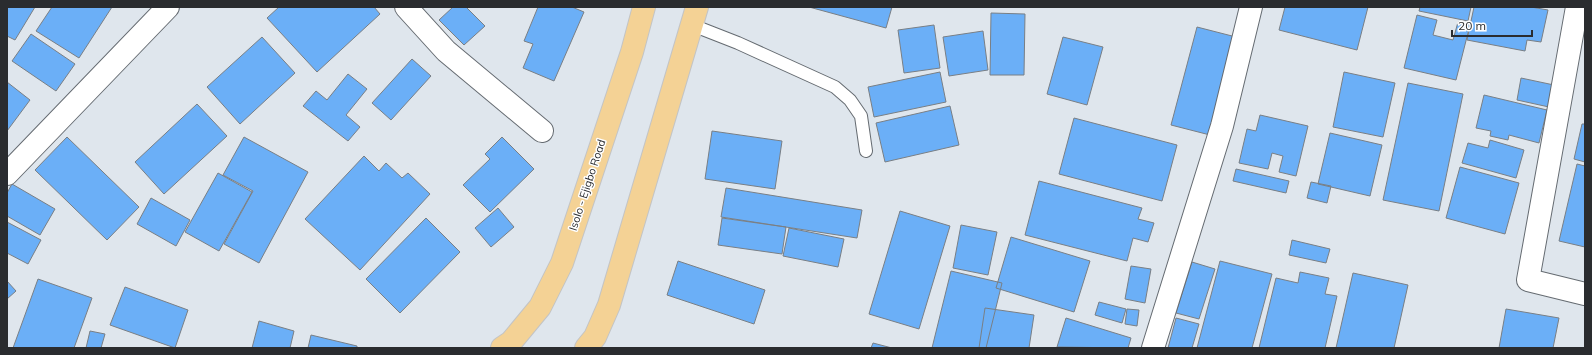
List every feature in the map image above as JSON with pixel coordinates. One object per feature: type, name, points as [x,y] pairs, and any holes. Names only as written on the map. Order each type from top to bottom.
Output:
[{"type":"main road","name":"Isolo - Ejigbo Road","points":[[502,348],[511,342],[540,307],[562,263],[632,52],[644,7]]},
{"type":"main road","points":[[586,348],[595,337],[609,305],[694,16]]},
{"type":"street","points":[[7,174],[168,7]]},
{"type":"street","points":[[406,7],[446,51],[542,131]]},
{"type":"street","points":[[1153,348],[1222,126],[1251,7]]},
{"type":"street","points":[[1577,7],[1528,280],[1585,294]]},
{"type":"lane","points":[[694,16],[738,43],[834,87],[850,100],[861,116],[866,151]]},
{"type":"building","points":[[7,7],[35,7],[15,40],[7,36]]},
{"type":"building","points":[[52,7],[112,7],[79,58],[36,31]]},
{"type":"building","points":[[279,7],[374,7],[380,14],[317,72],[267,18]]},
{"type":"building","points":[[453,7],[466,7],[485,26],[464,45],[439,20]]},
{"type":"building","points":[[538,7],[572,7],[584,12],[554,81],[523,68],[533,44],[524,41]]},
{"type":"building","points":[[809,7],[892,7],[886,28]]},
{"type":"building","points":[[1285,7],[1368,7],[1357,50],[1279,30]]},
{"type":"building","points":[[1420,7],[1471,7],[1468,21],[1419,11]]},
{"type":"building","points":[[1474,7],[1531,7],[1548,10],[1541,42],[1527,40],[1525,51],[1467,40]]},
{"type":"building","points":[[991,13],[1025,14],[1024,75],[990,75]]},
{"type":"building","points":[[1417,15],[1437,20],[1433,35],[1453,40],[1458,22],[1470,25],[1456,80],[1404,68]]},
{"type":"building","points":[[934,25],[940,68],[904,73],[898,30]]},
{"type":"building","points":[[1197,27],[1236,37],[1210,135],[1171,125]]},
{"type":"building","points":[[983,31],[988,70],[949,76],[943,37]]},
{"type":"building","points":[[31,34],[75,64],[56,91],[12,61]]},
{"type":"building","points":[[262,37],[295,73],[240,124],[207,87]]},
{"type":"building","points":[[1063,37],[1103,47],[1087,105],[1047,94]]},
{"type":"building","points":[[412,59],[431,76],[391,120],[372,103]]},
{"type":"building","points":[[940,72],[946,102],[874,117],[868,87]]},
{"type":"building","points":[[1344,72],[1395,83],[1383,137],[1333,127]]},
{"type":"building","points":[[348,74],[367,89],[346,115],[360,127],[348,141],[303,106],[316,91],[327,100]]},
{"type":"building","points":[[1521,78],[1554,85],[1549,107],[1517,100]]},
{"type":"building","points":[[7,82],[30,100],[7,131]]},
{"type":"building","points":[[1408,83],[1463,94],[1439,211],[1383,200]]},
{"type":"building","points":[[1484,95],[1547,110],[1539,143],[1509,135],[1508,140],[1490,136],[1491,131],[1476,128]]},
{"type":"building","points":[[197,104],[227,136],[164,194],[135,162]]},
{"type":"building","points":[[950,106],[959,145],[885,162],[876,123]]},
{"type":"building","points":[[1260,115],[1308,126],[1296,176],[1279,172],[1283,156],[1272,153],[1268,169],[1239,163],[1247,129],[1256,131]]},
{"type":"building","points":[[1074,118],[1177,145],[1162,201],[1059,174]]},
{"type":"building","points":[[1582,124],[1585,124],[1585,162],[1574,159]]},
{"type":"building","points":[[712,131],[782,141],[775,189],[705,179]]},
{"type":"building","points":[[1330,133],[1382,145],[1370,196],[1318,184]]},
{"type":"building","points":[[67,137],[139,207],[107,240],[35,170]]},
{"type":"building","points":[[244,137],[308,172],[259,263],[224,244],[253,191],[223,175]]},
{"type":"building","points":[[502,137],[534,169],[490,212],[463,185],[490,159],[485,154]]},
{"type":"building","points":[[1490,140],[1524,150],[1516,178],[1462,163],[1468,143],[1488,148]]},
{"type":"building","points":[[364,156],[379,171],[386,163],[402,178],[408,173],[430,194],[360,270],[305,219]]},
{"type":"building","points":[[1577,164],[1585,166],[1585,247],[1559,241]]},
{"type":"building","points":[[1460,167],[1519,183],[1505,234],[1446,218]]},
{"type":"building","points":[[1236,169],[1289,181],[1286,193],[1233,181]]},
{"type":"building","points":[[218,173],[252,192],[219,251],[185,232]]},
{"type":"building","points":[[1039,181],[1142,208],[1138,219],[1154,223],[1148,242],[1133,238],[1127,261],[1025,235]]},
{"type":"building","points":[[1311,182],[1331,186],[1327,203],[1307,198]]},
{"type":"building","points":[[12,184],[55,209],[40,235],[7,216],[7,193]]},
{"type":"building","points":[[726,188],[862,210],[857,238],[721,217]]},
{"type":"building","points":[[151,198],[190,220],[176,246],[137,224]]},
{"type":"building","points":[[498,208],[514,227],[491,247],[475,228]]},
{"type":"building","points":[[900,211],[950,226],[919,329],[869,314]]},
{"type":"building","points":[[426,218],[460,252],[400,313],[366,279]]},
{"type":"building","points":[[722,218],[786,227],[782,254],[718,245]]},
{"type":"building","points":[[7,222],[41,240],[28,264],[7,253]]},
{"type":"building","points":[[961,225],[997,232],[988,275],[953,268]]},
{"type":"building","points":[[789,228],[844,239],[838,267],[783,256]]},
{"type":"building","points":[[1011,237],[1090,261],[1074,312],[996,288]]},
{"type":"building","points":[[1292,240],[1330,249],[1326,263],[1289,255]]},
{"type":"building","points":[[678,261],[765,290],[754,324],[667,295]]},
{"type":"building","points":[[1220,261],[1272,274],[1252,348],[1197,348]]},
{"type":"building","points":[[1192,262],[1215,269],[1199,319],[1176,313]]},
{"type":"building","points":[[1131,266],[1151,269],[1145,303],[1125,299]]},
{"type":"building","points":[[951,271],[1002,283],[986,348],[932,348]]},
{"type":"building","points":[[1300,272],[1329,278],[1325,294],[1337,296],[1325,348],[1259,348],[1276,278],[1298,283]]},
{"type":"building","points":[[1353,273],[1408,285],[1394,348],[1336,348]]},
{"type":"building","points":[[38,279],[92,298],[74,348],[13,348]]},
{"type":"building","points":[[7,281],[16,291],[7,299]]},
{"type":"building","points":[[125,287],[188,310],[175,348],[110,325]]},
{"type":"building","points":[[1099,302],[1126,309],[1122,323],[1095,315]]},
{"type":"building","points":[[985,308],[1034,315],[1029,348],[979,348]]},
{"type":"building","points":[[1127,309],[1139,310],[1137,326],[1125,324]]},
{"type":"building","points":[[1506,309],[1559,318],[1553,348],[1499,348]]},
{"type":"building","points":[[1066,318],[1131,338],[1128,348],[1057,347]]},
{"type":"building","points":[[1176,318],[1199,324],[1192,348],[1168,348]]},
{"type":"building","points":[[259,321],[294,331],[290,348],[252,348]]},
{"type":"building","points":[[90,331],[105,334],[101,348],[86,348]]},
{"type":"building","points":[[311,335],[357,346],[357,348],[308,348]]},
{"type":"building","points":[[873,343],[892,348],[871,348]]}]
